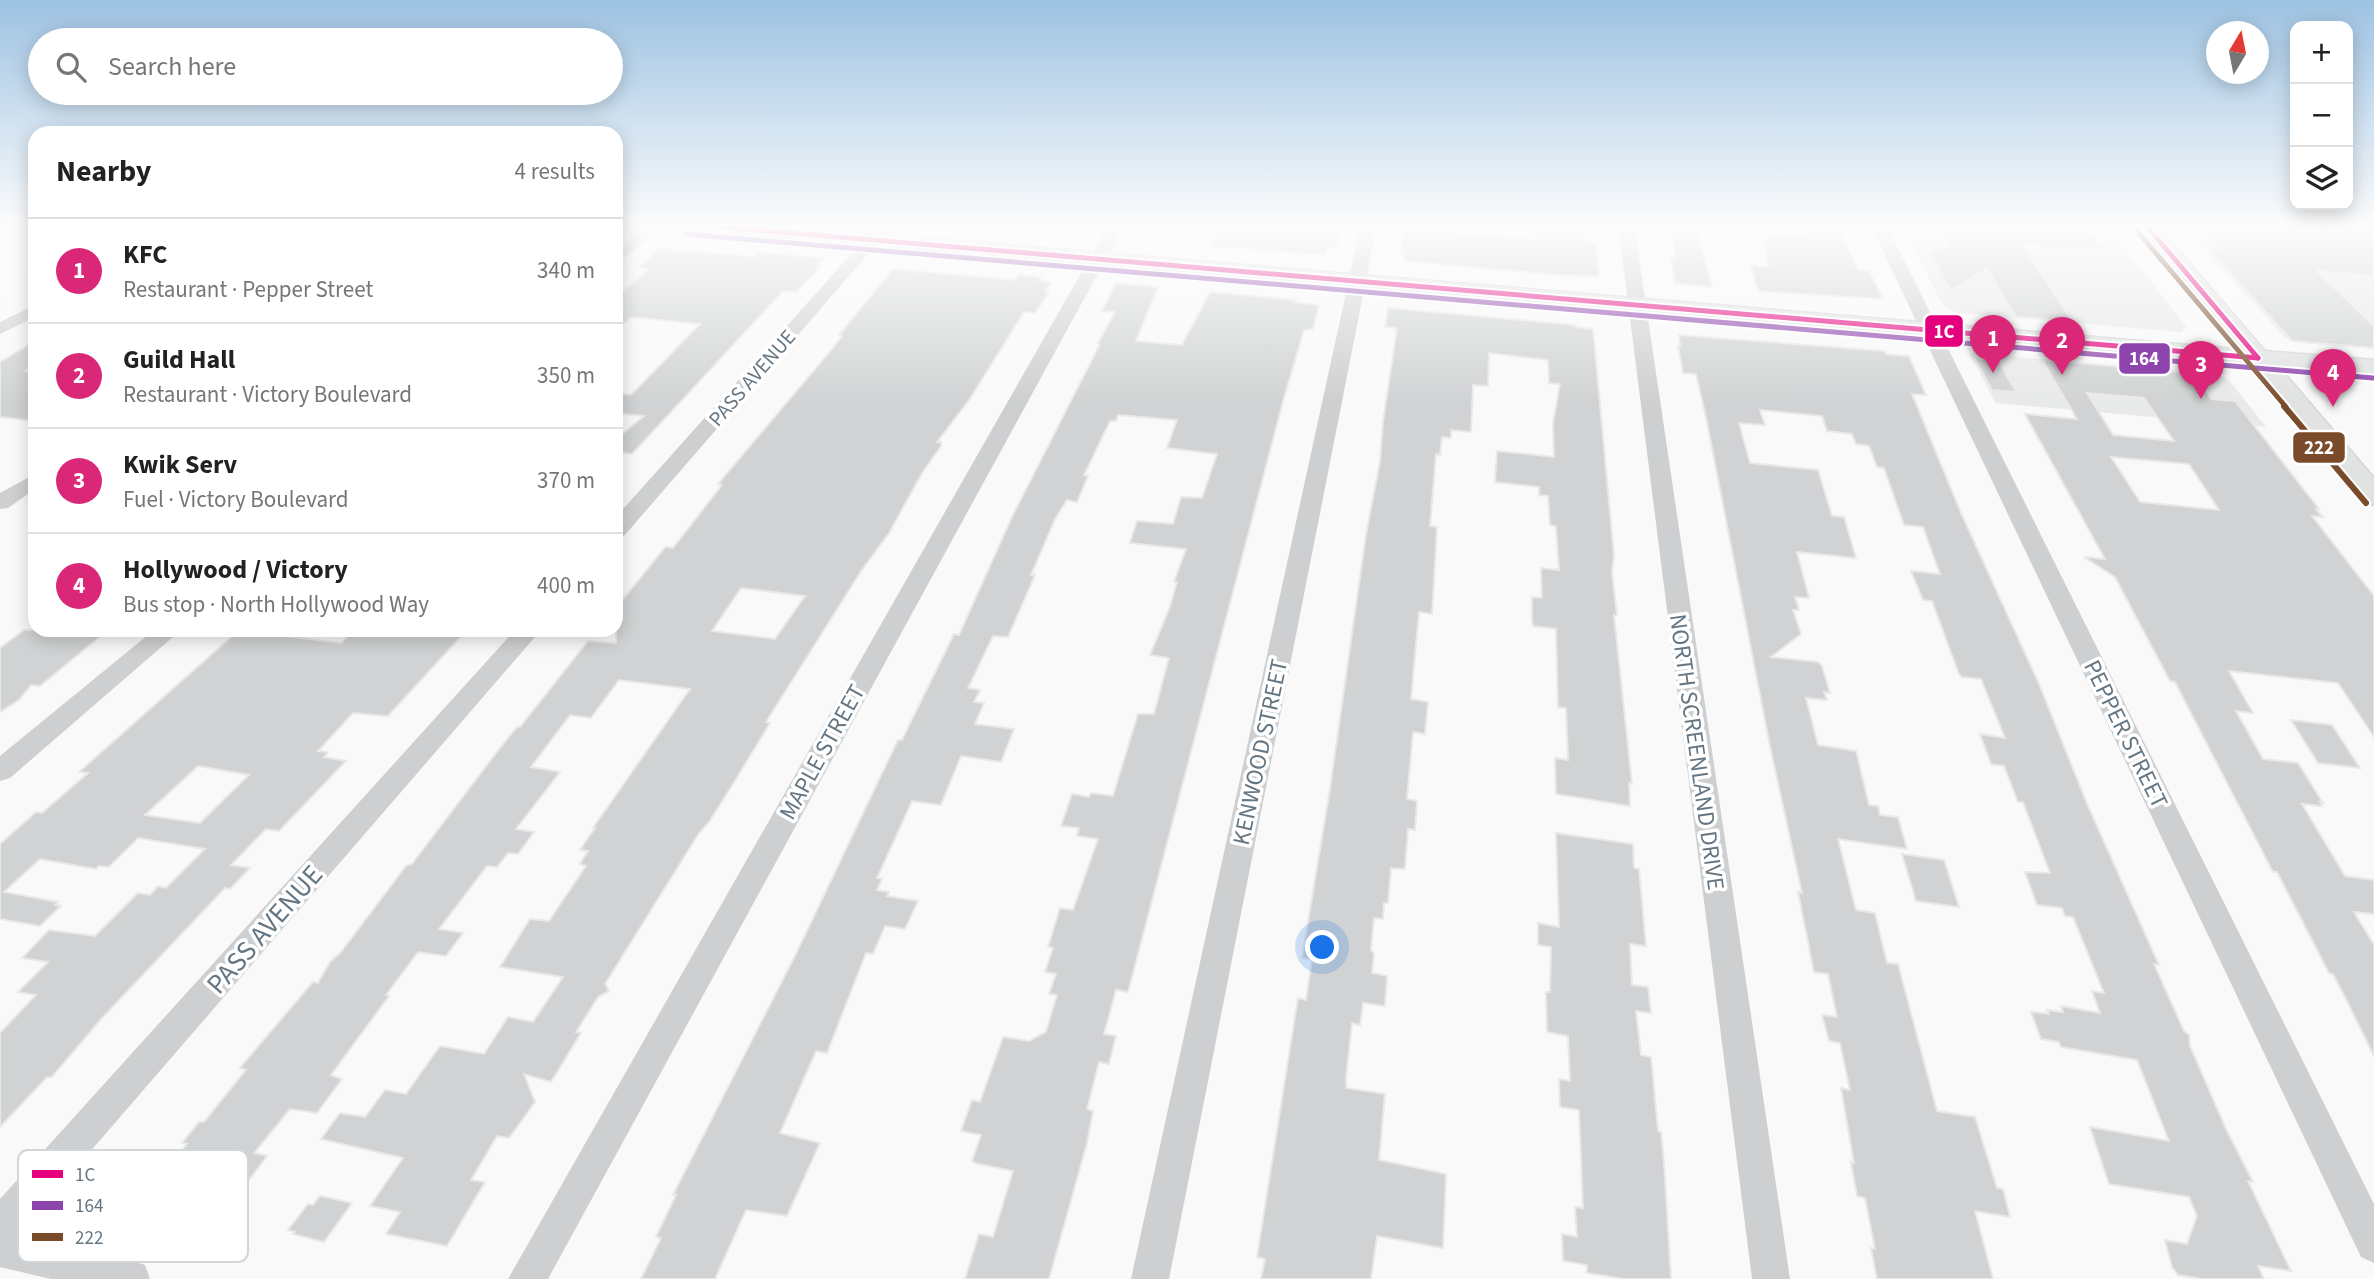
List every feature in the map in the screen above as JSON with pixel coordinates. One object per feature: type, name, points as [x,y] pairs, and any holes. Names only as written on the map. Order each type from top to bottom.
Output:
[{"type":"main road","points":[[1390,284],[2374,368]]},
{"type":"main road","points":[[2195,284],[2374,496]]},
{"type":"street","name":"PASS AVENUE","points":[[623,523],[834,284]]},
{"type":"street","name":"MAPLE STREET","points":[[527,1279],[1084,284]]},
{"type":"street","name":"KENWOOD STREET","points":[[1150,1279],[1358,284]]},
{"type":"street","name":"NORTH SCREENLAND DRIVE","points":[[1633,284],[1771,1279]]},
{"type":"street","name":"PEPPER STREET","points":[[1908,284],[2374,1244]]},
{"type":"street","points":[[0,329],[28,314]]},
{"type":"street","points":[[0,503],[28,485]]},
{"type":"street","points":[[0,771],[161,637]]},
{"type":"street","name":"PASS AVENUE","points":[[68,1150],[522,637]]},
{"type":"street","name":"PASS AVENUE","points":[[0,1227],[18,1207]]},
{"type":"street","points":[[0,1248],[18,1252]]},
{"type":"street","points":[[59,1262],[131,1279]]},
{"type":"shaded area","points":[[1932,284],[2153,284],[2186,327],[2181,332],[1958,313],[1943,306]]},
{"type":"shaded area","points":[[2236,284],[2374,284],[2374,349],[2300,343],[2285,338]]},
{"type":"shaded area","points":[[1969,353],[2217,374],[2229,380],[2266,427],[1996,403]]},
{"type":"building","points":[[632,284],[804,284],[796,292],[783,291],[632,454],[623,453],[623,433],[644,416],[623,414],[623,394],[631,395],[700,324],[631,317],[623,324],[623,292]]},
{"type":"building","points":[[881,284],[1050,284],[1045,292],[1049,292],[1035,313],[1024,312],[969,400],[937,442],[941,442],[941,446],[922,473],[889,533],[861,571],[766,722],[770,723],[736,779],[699,833],[605,984],[609,991],[598,997],[576,1032],[581,1033],[551,1082],[524,1074],[535,1102],[509,1138],[497,1136],[471,1180],[485,1182],[447,1246],[386,1234],[400,1212],[370,1206],[403,1158],[321,1139],[340,1113],[365,1117],[385,1090],[406,1094],[440,1046],[484,1054],[508,1017],[533,1022],[563,977],[500,967],[530,919],[549,921],[586,866],[580,864],[588,851],[580,850],[593,828],[690,689],[619,680],[591,718],[570,715],[531,767],[560,772],[516,829],[534,832],[518,854],[508,853],[497,867],[487,866],[439,929],[463,933],[446,956],[418,952],[331,1075],[342,1079],[317,1113],[290,1109],[254,1153],[267,1156],[248,1181],[248,1150],[182,1150],[187,1144],[182,1143],[199,1122],[204,1122],[246,1070],[240,1068],[313,982],[318,983],[330,962],[341,952],[406,866],[412,864],[500,748],[517,727],[520,727],[588,641],[616,643],[616,637],[623,637],[623,599],[662,551],[666,547],[673,548],[722,485],[718,484],[842,336],[839,335]],"holes":[[[741,588],[805,596],[775,639],[712,631]]]},
{"type":"building","points":[[1116,284],[1158,287],[1136,341],[1182,345],[1210,292],[1295,300],[1294,302],[1319,305],[1313,329],[1304,330],[1283,401],[1128,992],[1116,990],[1104,1034],[1116,1036],[1109,1064],[1099,1062],[1087,1109],[1093,1111],[1087,1143],[1049,1279],[965,1279],[979,1234],[993,1237],[1013,1171],[972,1161],[981,1135],[961,1131],[972,1100],[980,1102],[1003,1037],[1029,1041],[1046,1032],[1057,995],[1049,994],[1056,974],[1045,972],[1053,948],[1048,947],[1060,908],[1073,910],[1098,839],[1077,836],[1079,828],[1061,826],[1072,794],[1089,797],[1091,793],[1113,796],[1138,714],[1154,714],[1169,658],[1150,655],[1170,607],[1177,582],[1174,582],[1186,549],[1130,543],[1137,521],[1173,524],[1181,497],[1202,498],[1217,454],[1167,448],[1177,420],[1118,415],[1116,421],[1110,421],[1084,475],[1088,476],[1077,502],[1067,500],[1055,519],[1031,575],[1035,575],[1008,637],[993,636],[968,688],[980,690],[974,702],[984,703],[975,724],[1014,729],[1001,762],[961,756],[941,805],[912,801],[877,878],[882,879],[877,890],[889,892],[887,896],[918,901],[905,929],[885,926],[873,954],[866,953],[827,1053],[816,1051],[780,1133],[820,1143],[787,1216],[746,1210],[715,1279],[641,1279],[661,1238],[656,1237],[676,1195],[673,1195],[797,952],[898,740],[902,740],[954,634],[959,635],[1013,515],[1115,312],[1102,311]]},
{"type":"building","points":[[1681,284],[1711,284],[1712,287]]},
{"type":"building","points":[[1756,284],[1875,284],[1883,299],[1758,291]]},
{"type":"building","points":[[1947,284],[1961,284],[1950,290]]},
{"type":"building","points":[[1996,284],[2048,284],[2072,321],[2016,317]]},
{"type":"building","points":[[2240,284],[2330,284],[2374,326],[2374,348],[2292,341]]},
{"type":"building","points":[[1388,308],[1576,325],[1593,329],[1614,556],[1612,573],[1617,615],[1614,615],[1632,784],[1629,783],[1630,806],[1556,794],[1555,758],[1568,760],[1566,708],[1558,707],[1556,629],[1533,626],[1532,597],[1542,598],[1541,568],[1559,570],[1556,526],[1550,525],[1548,496],[1539,495],[1539,487],[1495,482],[1497,451],[1554,457],[1553,424],[1560,384],[1549,383],[1548,360],[1489,353],[1488,386],[1473,385],[1471,432],[1451,430],[1451,438],[1442,437],[1440,455],[1436,454],[1430,526],[1437,527],[1432,614],[1419,612],[1411,699],[1428,702],[1425,734],[1413,732],[1407,799],[1417,801],[1415,830],[1408,829],[1405,869],[1391,868],[1388,903],[1384,903],[1383,919],[1374,918],[1372,973],[1387,976],[1385,1006],[1363,1003],[1360,1025],[1352,1023],[1346,1077],[1346,1088],[1385,1094],[1379,1160],[1446,1174],[1443,1248],[1377,1236],[1371,1279],[1261,1279],[1265,1259],[1257,1257],[1298,998],[1306,1000],[1312,960],[1302,958],[1330,789],[1366,535],[1380,462],[1397,328],[1385,327]]},
{"type":"building","points":[[1679,335],[1885,351],[1886,354],[1909,356],[1926,395],[1912,394],[1961,513],[2039,684],[2088,806],[2159,965],[2154,964],[2184,1031],[2189,1035],[2190,1046],[2226,1129],[2253,1182],[2248,1181],[2291,1271],[2258,1266],[2264,1279],[2202,1279],[2178,1275],[2172,1267],[2165,1240],[2187,1244],[2197,1216],[2189,1197],[2109,1184],[2090,1127],[2169,1141],[2137,1060],[2061,1047],[2059,1042],[2041,1039],[2031,1012],[2063,1012],[2061,1006],[2100,1013],[2092,991],[2104,993],[2073,917],[2065,916],[2062,908],[2037,905],[2025,872],[2050,873],[2023,802],[2018,802],[2004,766],[1991,764],[1980,734],[2005,738],[1981,679],[1962,677],[1959,674],[1932,601],[1923,600],[1911,571],[1940,574],[1923,527],[1904,525],[1884,468],[1877,467],[1869,446],[1856,444],[1852,434],[1827,431],[1822,416],[1760,410],[1765,425],[1739,423],[1750,463],[1818,470],[1832,516],[1844,517],[1856,558],[1797,552],[1809,598],[1795,597],[1799,610],[1793,610],[1801,634],[1771,657],[1818,662],[1822,666],[1830,693],[1824,692],[1827,700],[1806,698],[1818,745],[1856,751],[1869,805],[1878,806],[1880,815],[1898,817],[1907,849],[1838,839],[1856,910],[1875,913],[1887,963],[1898,964],[1937,1111],[1975,1117],[1997,1188],[2003,1189],[2010,1217],[1975,1211],[1993,1279],[1877,1279],[1871,1248],[1875,1249],[1865,1198],[1857,1196],[1841,1088],[1850,1090],[1840,1043],[1829,1041],[1822,1015],[1837,1017],[1828,974],[1814,972],[1798,892],[1802,893],[1770,746],[1706,417],[1696,374],[1683,373],[1678,346]]},
{"type":"building","points":[[28,345],[28,369],[25,371],[28,371],[28,420],[0,417],[0,362]]},
{"type":"building","points":[[1974,358],[1998,360],[2016,392],[1992,390]]},
{"type":"building","points":[[2042,360],[2193,373],[2212,399],[2235,401],[2319,509],[2316,509],[2323,517],[2312,516],[2374,596],[2374,737],[2338,683],[2229,671],[2253,713],[2236,711],[2263,759],[2298,763],[2323,803],[2320,802],[2322,806],[2302,804],[2345,876],[2374,880],[2374,914],[2354,912],[2374,945],[2374,1056],[2333,974],[2329,973],[2277,872],[2273,872],[2175,682],[2170,681],[2115,577],[2084,557],[2105,559],[2025,414],[2077,419]],"holes":[[[2087,393],[2144,398],[2174,441],[2113,435]],[[2111,457],[2189,464],[2219,510],[2140,502]]]},
{"type":"building","points":[[24,630],[28,630],[28,637],[100,637],[40,686],[31,685],[19,700],[0,712],[0,648]]},
{"type":"building","points":[[231,637],[294,637],[341,643],[347,637],[461,637],[388,716],[353,713],[318,751],[328,752],[324,757],[346,761],[279,831],[266,829],[231,865],[250,868],[230,889],[225,888],[102,1018],[51,1078],[47,1077],[0,1127],[0,1033],[36,995],[18,992],[48,962],[22,958],[49,930],[95,936],[138,893],[150,895],[158,886],[166,888],[205,849],[138,838],[109,867],[99,866],[96,869],[40,859],[4,892],[58,902],[55,905],[61,906],[40,926],[0,919],[0,844],[36,812],[42,813],[88,773],[79,772]],"holes":[[[198,766],[249,775],[200,823],[145,815]]]},
{"type":"building","points":[[2291,720],[2332,725],[2360,768],[2318,763]]},
{"type":"building","points":[[1556,833],[1633,844],[1634,868],[1639,869],[1646,946],[1630,944],[1632,985],[1648,987],[1651,1013],[1636,1011],[1641,1055],[1651,1057],[1658,1131],[1661,1132],[1671,1279],[1625,1279],[1587,1273],[1587,1265],[1563,1261],[1562,1234],[1577,1237],[1575,1207],[1583,1208],[1579,1110],[1560,1107],[1559,1079],[1570,1081],[1568,1036],[1547,1032],[1546,992],[1550,992],[1551,947],[1538,945],[1538,923],[1559,927]]},
{"type":"building","points":[[1902,854],[1944,860],[1959,907],[1916,901]]},
{"type":"building","points":[[320,1196],[352,1203],[324,1242],[293,1234],[295,1232],[288,1230],[308,1204],[313,1205]]},
{"type":"transit line","name":"164","points":[[1268,284],[2373,378]]},
{"type":"transit line","name":"1C","points":[[1387,284],[2258,358]]},
{"type":"transit line","name":"222","points":[[2181,284],[2366,503]]},
{"type":"transit line","name":"1C","points":[[2195,284],[2258,358]]},
{"type":"place","name":"KFC","points":[[1993,373]]},
{"type":"place","name":"Guild Hall","points":[[2062,375]]},
{"type":"place","name":"Kwik Serv","points":[[2201,399]]},
{"type":"place","name":"Hollywood / Victory","points":[[2333,407]]}]
